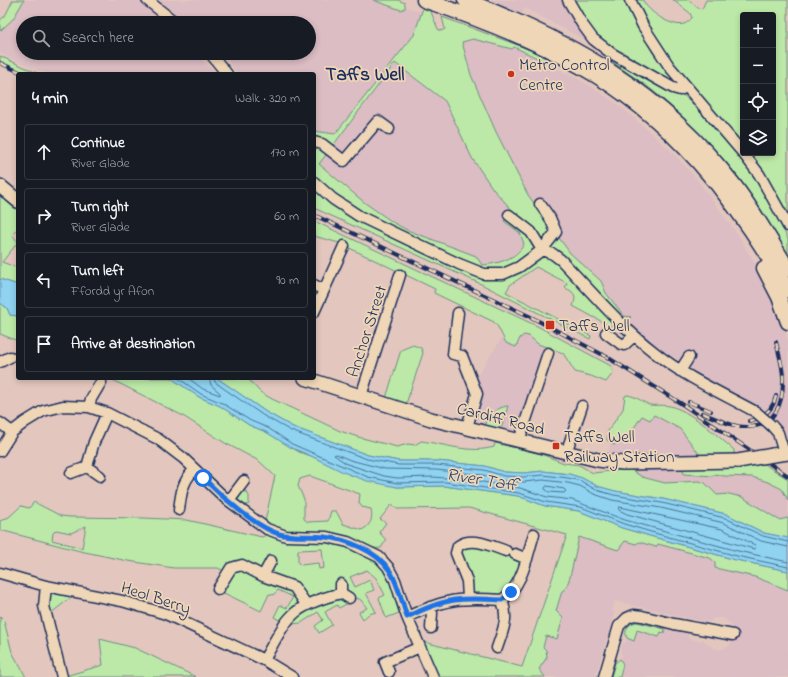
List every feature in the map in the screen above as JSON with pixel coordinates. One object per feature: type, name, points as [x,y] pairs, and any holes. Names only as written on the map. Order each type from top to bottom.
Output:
[{"type":"highway","points":[[424,0],[534,42],[602,79],[654,118],[680,142],[724,191],[788,290]]},
{"type":"highway","points":[[465,0],[513,18],[589,56],[661,109],[714,161],[734,186],[788,269]]},
{"type":"highway","points":[[724,191],[743,231],[772,282],[788,322]]},
{"type":"main road","points":[[0,186],[16,198]]},
{"type":"main road","name":"Cardiff Road","points":[[311,380],[431,419],[566,453],[623,463],[738,461],[782,454]]},
{"type":"street","points":[[148,0],[167,16]]},
{"type":"street","points":[[568,0],[586,32],[599,45],[672,88],[680,90],[686,87]]},
{"type":"street","points":[[630,0],[634,11],[652,40],[686,87],[740,150]]},
{"type":"street","points":[[216,60],[225,72]]},
{"type":"street","points":[[316,142],[322,144],[344,161],[378,121],[389,129]]},
{"type":"street","points":[[745,156],[759,174],[788,226]]},
{"type":"street","points":[[316,184],[339,203],[359,216],[459,264],[484,274],[502,274],[512,271],[526,263],[542,250],[556,232],[550,218],[540,204]]},
{"type":"street","points":[[509,215],[531,232],[542,250],[553,254],[560,260],[634,336],[680,371],[706,387],[756,412],[772,426],[778,433],[782,454]]},
{"type":"street","points":[[316,308],[344,246]]},
{"type":"street","name":"Anchor Street","points":[[361,396],[400,275]]},
{"type":"street","points":[[316,286],[324,290]]},
{"type":"street","points":[[458,313],[453,354],[462,356],[477,394],[467,427]]},
{"type":"street","points":[[606,333],[624,345],[634,336]]},
{"type":"street","points":[[519,441],[548,353]]},
{"type":"street","points":[[0,362],[10,357]]},
{"type":"street","points":[[680,371],[689,357]]},
{"type":"street","points":[[89,407],[90,399],[101,382]]},
{"type":"street","points":[[0,451],[12,432],[34,416],[53,408],[76,405],[89,407],[107,413],[158,439],[229,501],[267,529],[278,534],[327,537],[348,542],[375,554],[382,560],[391,572],[407,617],[433,677]]},
{"type":"street","points":[[566,453],[582,406]]},
{"type":"street","points":[[87,467],[94,442],[107,413]]},
{"type":"street","points":[[0,423],[12,432]]},
{"type":"street","points":[[71,473],[87,467]]},
{"type":"street","points":[[87,467],[100,476]]},
{"type":"street","points":[[179,510],[183,486],[188,476],[194,470]]},
{"type":"street","points":[[229,501],[244,481]]},
{"type":"street","points":[[407,617],[457,598],[502,600],[511,592],[518,582],[534,534]]},
{"type":"street","points":[[468,598],[467,581],[456,553],[458,546],[466,542],[487,544],[526,559]]},
{"type":"street","points":[[263,576],[271,561]]},
{"type":"street","points":[[218,588],[227,573],[237,565],[242,565],[263,576],[294,587],[306,604]]},
{"type":"street","name":"Heol Berry","points":[[0,573],[46,586],[122,601],[166,614],[264,660],[292,677]]},
{"type":"street","points":[[46,586],[44,606],[62,677]]},
{"type":"street","points":[[264,660],[291,615],[306,604],[344,592]]},
{"type":"street","points":[[497,648],[506,621],[506,612],[502,600]]},
{"type":"street","points":[[430,607],[432,613],[431,628]]},
{"type":"street","points":[[604,677],[619,626],[623,621],[631,616],[642,616],[681,626],[733,635]]},
{"type":"street","points":[[389,672],[380,664],[420,647]]},
{"type":"shaded area","points":[[18,0],[140,0],[159,16],[16,16],[16,60],[203,60],[215,72],[43,72],[0,53],[0,26]]},
{"type":"shaded area","points":[[159,0],[387,0],[421,12],[420,28],[335,134],[316,131],[316,72],[236,72],[228,60],[316,60],[316,16],[178,16]]},
{"type":"shaded area","points":[[487,0],[564,0],[588,39],[587,41],[525,8],[522,14]]},
{"type":"shaded area","points":[[473,39],[514,46],[587,84],[617,104],[642,125],[671,151],[696,178],[740,238],[769,289],[784,326],[788,341],[788,438],[773,417],[765,410],[707,382],[695,371],[651,343],[624,316],[606,293],[601,281],[595,274],[581,264],[570,253],[528,195],[496,132],[471,75],[462,42]]},
{"type":"shaded area","points":[[395,63],[445,101],[458,128],[493,189],[513,211],[504,221],[520,233],[524,244],[522,248],[509,258],[501,262],[481,265],[407,230],[365,203],[319,164]]},
{"type":"shaded area","points":[[524,335],[529,336],[538,344],[547,347],[517,433],[500,429],[501,426],[474,419],[476,378],[502,338],[506,343],[519,343],[520,338]]},
{"type":"shaded area","points":[[642,415],[654,415],[680,429],[700,455],[650,457],[608,454],[610,444],[620,443],[627,438]]},
{"type":"shaded area","points":[[682,467],[724,476],[752,477],[768,482],[782,489],[786,494],[788,500],[788,518],[779,520],[742,497],[729,494],[717,495],[705,483],[699,481],[665,483],[642,477],[630,469]]},
{"type":"shaded area","points":[[579,517],[720,555],[788,580],[788,677],[613,677],[617,661],[622,655],[620,651],[623,643],[626,642],[627,639],[625,635],[627,627],[633,623],[688,634],[688,638],[699,641],[703,639],[707,644],[719,650],[728,647],[733,641],[733,630],[730,623],[723,618],[713,618],[712,621],[704,622],[615,601],[612,611],[615,612],[595,677],[545,677],[535,675]]},
{"type":"green space","points":[[13,0],[24,0],[13,19],[0,31],[0,20],[5,16]]},
{"type":"green space","points":[[373,0],[398,0],[405,3],[405,8],[401,10]]},
{"type":"green space","points":[[568,0],[624,0],[653,53],[673,78],[673,81],[667,80],[690,101],[731,145],[761,186],[788,239],[788,259],[760,208],[723,158],[671,106],[600,51],[599,45]]},
{"type":"green space","points":[[634,0],[643,0],[649,9],[660,18],[679,25],[685,24],[692,18],[690,13],[673,0],[688,0],[698,8],[702,9],[706,0],[788,0],[788,219],[749,156],[776,156],[776,12],[740,12],[740,144],[660,48]]},
{"type":"green space","points":[[423,8],[431,12],[438,29],[441,31],[445,29],[442,17],[531,50],[550,61],[552,65],[514,47],[512,49],[473,39],[462,42],[471,75],[496,132],[528,195],[570,253],[601,281],[606,293],[624,316],[631,317],[610,326],[573,306],[575,297],[571,291],[565,288],[567,283],[536,267],[510,285],[506,292],[591,336],[590,339],[481,284],[316,209],[316,131],[335,134],[414,35]],"holes":[[[395,63],[445,101],[472,158],[493,189],[513,211],[504,221],[520,233],[524,244],[512,257],[500,262],[482,265],[476,256],[407,230],[394,223],[365,203],[319,164]]]},
{"type":"green space","points":[[0,56],[35,72],[23,72],[0,61]]},
{"type":"green space","points":[[0,196],[16,209],[16,230],[12,235],[16,240],[16,244],[2,262],[16,267],[16,284],[0,279]]},
{"type":"green space","points":[[316,222],[539,327],[611,366],[613,373],[606,382],[575,372],[563,353],[538,344],[529,336],[524,335],[520,338],[516,347],[506,343],[494,322],[434,293],[435,289],[339,243],[316,237]]},
{"type":"green space","points":[[0,303],[7,308],[10,315],[16,316],[16,340],[0,334]]},
{"type":"green space","points":[[413,345],[421,348],[423,353],[406,404],[386,398],[401,350]]},
{"type":"green space","points":[[113,380],[174,380],[199,397],[220,406],[249,425],[266,432],[299,452],[311,456],[353,476],[397,487],[444,486],[518,496],[545,506],[579,511],[622,528],[736,560],[788,571],[788,590],[755,577],[715,568],[715,562],[710,558],[658,544],[656,547],[639,542],[636,544],[625,541],[618,550],[579,537],[570,577],[566,588],[562,591],[556,611],[563,618],[557,639],[546,636],[543,647],[546,650],[547,657],[539,669],[545,677],[433,677],[420,647],[424,642],[522,667],[567,535],[469,508],[397,509],[392,504],[380,519],[386,523],[379,532],[386,540],[381,548],[372,548],[350,538],[339,535],[375,555],[400,595],[394,597],[399,613],[386,618],[379,598],[385,595],[376,578],[367,570],[350,577],[355,587],[370,580],[374,590],[366,593],[376,612],[369,614],[363,619],[359,612],[367,608],[361,600],[357,598],[339,608],[337,605],[325,612],[332,625],[319,633],[315,626],[323,620],[318,612],[301,623],[290,624],[289,626],[274,617],[280,605],[287,608],[293,597],[278,590],[273,595],[269,594],[261,611],[224,593],[231,575],[218,568],[174,568],[128,561],[80,551],[0,530],[0,521],[9,517],[21,506],[29,508],[34,502],[61,516],[187,520],[262,537],[268,534],[264,526],[275,476],[259,461],[225,443],[183,416]],"holes":[[[310,476],[360,494],[359,503],[362,507],[371,509],[372,516],[369,524],[362,530],[343,524],[336,511],[331,511],[328,521],[308,522],[304,519],[304,499],[298,486],[300,479]],[[86,526],[82,548],[52,540],[53,533],[56,530],[71,533]],[[322,549],[324,568],[319,569],[318,563],[301,565],[298,563],[298,550]]]},
{"type":"green space","points":[[220,380],[249,380],[260,392],[272,399],[340,431],[397,447],[408,444],[415,445],[421,441],[458,448],[485,449],[494,447],[495,443],[541,454],[564,463],[579,465],[593,473],[630,469],[642,477],[665,483],[699,481],[705,483],[717,495],[729,494],[742,497],[779,520],[788,518],[788,538],[764,533],[726,514],[663,499],[615,491],[597,486],[582,478],[569,474],[543,471],[524,473],[504,472],[485,466],[437,461],[399,461],[368,455],[293,427],[266,412]]},
{"type":"green space","points":[[627,395],[650,405],[674,407],[690,415],[734,450],[734,454],[700,455],[680,429],[654,415],[650,420],[642,416],[627,438],[614,445],[607,440],[608,431],[623,409],[625,396]]},
{"type":"green space","points":[[508,406],[502,426],[498,429],[486,426],[485,422],[489,416],[500,408]]},
{"type":"green space","points":[[764,464],[788,479],[788,500],[782,489],[768,482],[752,477],[724,476],[715,474],[713,476],[684,474],[682,467]]},
{"type":"green space","points":[[242,491],[246,491],[249,496],[249,504],[246,505],[238,500]]},
{"type":"green space","points":[[487,544],[527,559],[506,597],[468,598],[458,546]]},
{"type":"green space","points":[[46,586],[78,592],[46,617]]},
{"type":"green space","points":[[0,617],[4,621],[12,652],[26,677],[0,677]]},
{"type":"green space","points":[[637,622],[665,629],[664,633],[661,632],[659,637],[637,630],[634,641],[627,638],[626,630],[629,625]]},
{"type":"green space","points":[[100,639],[135,648],[196,677],[62,677],[103,665]]},
{"type":"green space","points":[[620,659],[623,664],[620,677],[611,677],[615,663]]},
{"type":"water","points":[[0,279],[16,284],[16,316],[10,315],[7,308],[0,303]]},
{"type":"water","name":"River Taff","points":[[174,380],[220,380],[266,412],[293,427],[368,455],[399,461],[437,461],[485,466],[504,472],[524,473],[543,471],[569,474],[582,478],[597,486],[615,491],[663,499],[726,514],[764,533],[788,538],[788,571],[736,560],[622,528],[579,511],[545,506],[518,496],[444,486],[397,487],[367,481],[343,472],[290,447],[266,432],[249,425],[220,406],[199,397]]},
{"type":"railway","points":[[0,63],[20,72]]},
{"type":"railway","points":[[316,216],[529,316],[607,357],[685,406],[788,476]]},
{"type":"railway","points":[[702,413],[743,427],[758,426],[771,418],[779,406],[783,390],[783,372],[776,342]]},
{"type":"railway","points":[[749,421],[759,418],[767,413],[775,401],[776,396]]},
{"type":"railway","points":[[689,402],[711,411]]},
{"type":"place","name":"Metro Control Centre","points":[[511,74]]},
{"type":"place","name":"Taffs Well","points":[[550,325]]},
{"type":"place","name":"Taffs Well Railway Station","points":[[556,446]]},
{"type":"district","name":"Taffs Well","points":[[365,73]]},
{"type":"route","points":[[203,478],[212,488],[238,509],[267,529],[278,534],[286,536],[327,537],[348,542],[375,554],[388,566],[395,580],[407,617],[441,602],[457,598],[502,600],[511,592]]}]
